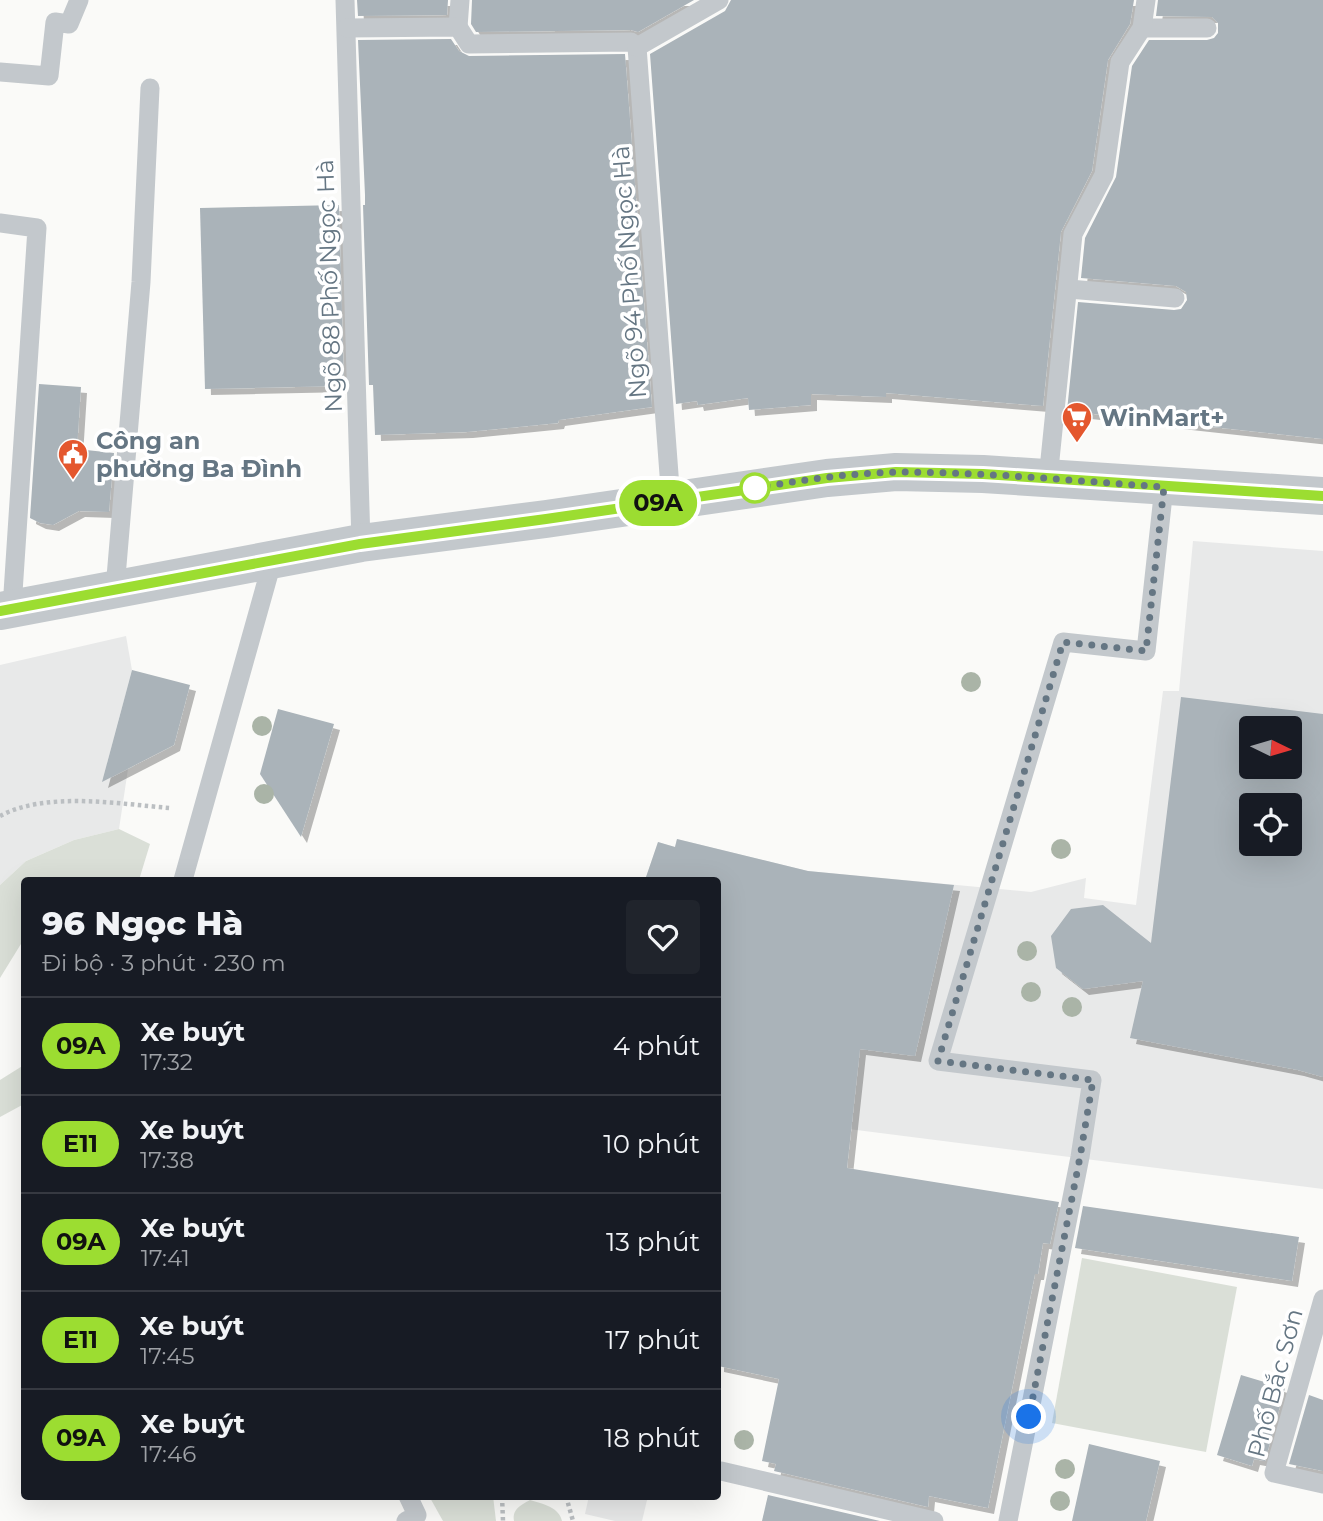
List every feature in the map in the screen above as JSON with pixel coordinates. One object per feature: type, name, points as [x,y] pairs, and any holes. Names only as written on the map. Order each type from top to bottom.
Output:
[{"type":"street","points":[[6,609],[360,544],[827,478],[896,472],[983,474],[1323,496]]},
{"type":"lane","points":[[0,72],[49,76],[55,22],[69,23],[79,0]]},
{"type":"lane","name":"Ngõ 88 Phố Ngọc Hà","points":[[345,0],[360,544]]},
{"type":"lane","points":[[460,0],[458,27],[469,44],[634,45],[719,0]]},
{"type":"lane","points":[[1048,479],[1073,234],[1104,175],[1120,62],[1142,28],[1146,0]]},
{"type":"lane","points":[[347,28],[458,27]]},
{"type":"lane","points":[[1142,28],[1207,28]]},
{"type":"lane","name":"Ngõ 94 Phố Ngọc Hà","points":[[634,45],[671,501]]},
{"type":"lane","points":[[115,589],[141,282],[150,88]]},
{"type":"lane","points":[[0,223],[37,228],[6,609]]},
{"type":"lane","points":[[1069,289],[1175,298]]},
{"type":"lane","points":[[1008,1521],[1093,1080],[938,1061],[1063,642],[1146,651],[1164,487]]},
{"type":"lane","points":[[184,877],[273,559]]},
{"type":"lane","name":"Phố Bắc Sơn","points":[[1323,1299],[1274,1474],[1323,1484]]},
{"type":"lane","points":[[721,1471],[934,1521]]},
{"type":"lane","points":[[406,1521],[417,1515],[410,1500]]},
{"type":"path","points":[[0,816],[15,808],[80,800],[202,811]]},
{"type":"path","points":[[502,1500],[503,1521]]},
{"type":"path","points":[[567,1500],[573,1521]]},
{"type":"shaded area","points":[[1193,541],[1323,551],[1323,1189],[738,1115],[721,1186],[721,877],[646,877],[658,842],[675,847],[677,839],[808,871],[1031,892],[1086,878],[1084,898],[1136,905],[1163,691],[1179,691]]},
{"type":"shaded area","points":[[126,636],[132,670],[107,763],[128,769],[119,829],[74,840],[26,861],[0,885],[0,665]]},
{"type":"shaded area","points":[[119,829],[150,844],[140,877],[21,877],[21,944],[0,978],[0,885],[26,861],[74,840]]},
{"type":"shaded area","points":[[21,1067],[21,1106],[0,1117],[0,1080]]},
{"type":"shaded area","points":[[1082,1258],[1237,1287],[1206,1452],[1052,1423]]},
{"type":"shaded area","points":[[431,1500],[493,1500],[496,1521],[443,1521]]},
{"type":"shaded area","points":[[530,1500],[554,1509],[562,1521],[514,1521],[516,1510]]},
{"type":"shaded area","points":[[588,1500],[647,1500],[642,1521],[615,1521],[585,1514]]},
{"type":"building","points":[[357,0],[448,0],[447,15],[358,16]]},
{"type":"building","points":[[472,0],[694,0],[638,32],[476,32],[471,24]]},
{"type":"building","points":[[731,0],[1134,0],[1130,24],[1108,60],[1092,171],[1061,232],[1043,406],[886,393],[886,397],[811,394],[811,405],[749,410],[748,398],[698,405],[697,401],[676,404],[650,54],[725,11]]},
{"type":"building","points":[[1158,0],[1323,0],[1323,439],[1067,411],[1078,302],[1174,310],[1181,309],[1187,300],[1186,292],[1176,286],[1081,278],[1085,238],[1116,177],[1132,66],[1149,40],[1207,40],[1218,33],[1218,23],[1212,17],[1156,16]]},
{"type":"building","points":[[451,39],[459,51],[469,56],[625,54],[652,407],[559,420],[558,423],[467,432],[375,435],[373,385],[369,385],[358,40]]},
{"type":"building","points":[[339,205],[344,386],[205,389],[200,208]]},
{"type":"building","name":"Công an phường Ba Đình","points":[[39,384],[81,387],[77,449],[114,453],[109,512],[79,511],[53,525],[30,518]]},
{"type":"building","points":[[132,670],[190,685],[174,745],[102,782]]},
{"type":"building","points":[[1181,697],[1323,714],[1323,1077],[1130,1038],[1143,981],[1083,989],[1056,968],[1051,936],[1071,909],[1103,905],[1151,943]]},
{"type":"building","points":[[278,709],[334,724],[301,837],[260,774]]},
{"type":"building","points":[[677,839],[808,871],[954,885],[915,1056],[860,1049],[847,1168],[1059,1202],[1050,1244],[1043,1243],[1038,1274],[1035,1274],[988,1508],[929,1496],[928,1507],[774,1471],[776,1464],[762,1461],[779,1379],[721,1367],[721,877],[646,877],[658,842],[675,847]]},
{"type":"building","points":[[1083,1206],[1299,1237],[1292,1281],[1075,1248]]},
{"type":"building","points":[[1241,1375],[1285,1388],[1265,1461],[1254,1459],[1252,1466],[1217,1455]]},
{"type":"building","points":[[1309,1395],[1323,1400],[1323,1471],[1289,1464]]},
{"type":"building","points":[[1089,1444],[1160,1461],[1146,1521],[1072,1521]]},
{"type":"building","points":[[768,1495],[880,1521],[762,1521]]},
{"type":"bus line","name":"09A","points":[[0,611],[360,544],[827,478],[896,472],[983,474],[1323,496]]},
{"type":"place","name":"WinMart+","points":[[1077,444]]},
{"type":"place","name":"Công an phường Ba Đình","points":[[73,481]]},
{"type":"route","points":[[755,488],[896,472],[983,474],[1164,487],[1146,651],[1063,642],[938,1061],[1093,1080],[1029,1417]]}]
